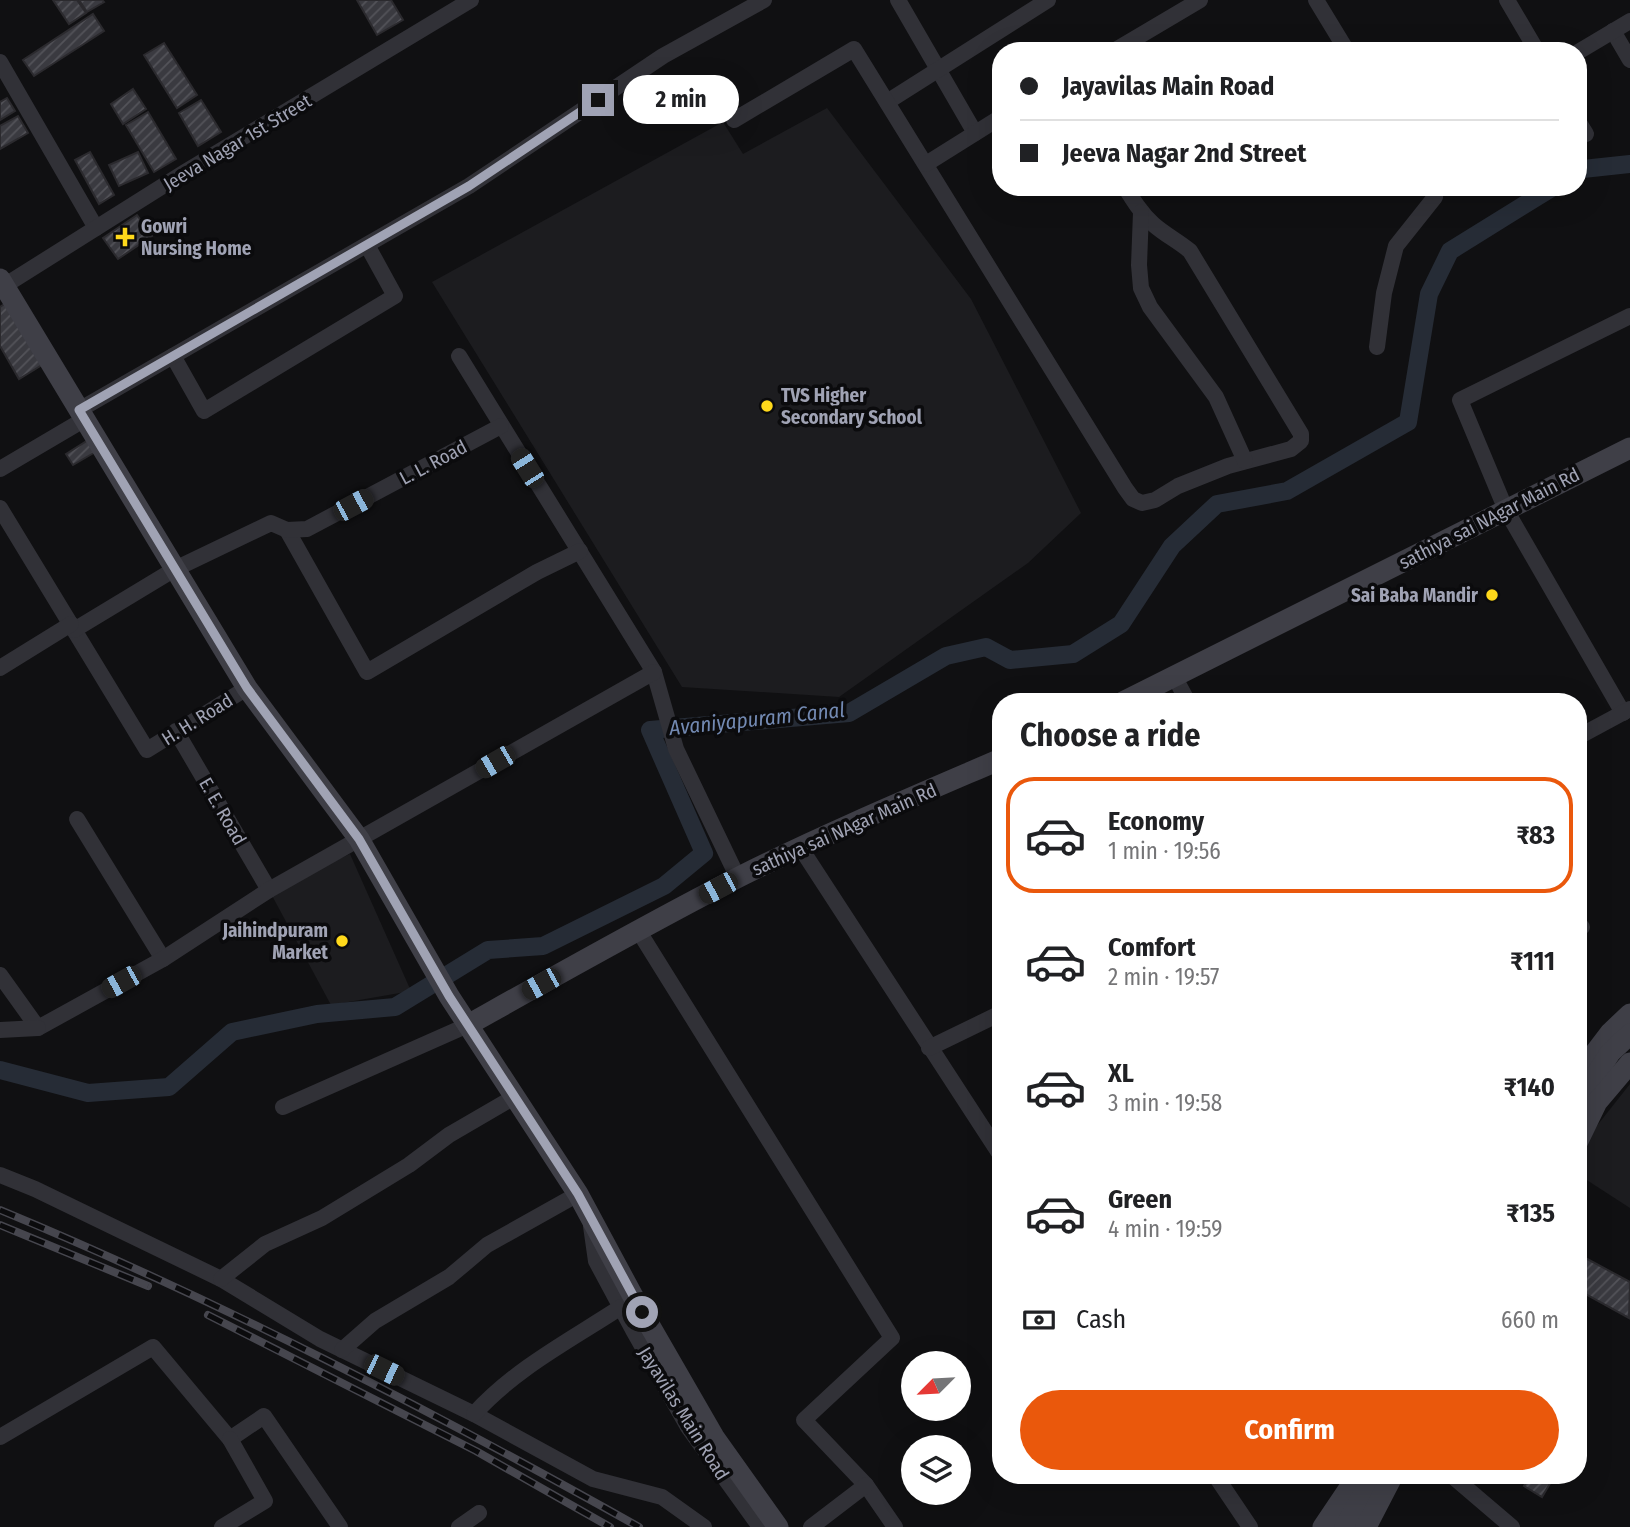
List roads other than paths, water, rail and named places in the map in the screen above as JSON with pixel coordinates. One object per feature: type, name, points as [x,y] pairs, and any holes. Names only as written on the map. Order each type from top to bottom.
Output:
[{"type":"street","name":"Jeeva Nagar 1st Street","points":[[1,284],[471,0]]},
{"type":"street","points":[[0,469],[173,356],[469,186],[663,57],[764,0]]},
{"type":"street","points":[[898,0],[975,133]]},
{"type":"street","points":[[887,102],[1048,0]]},
{"type":"street","points":[[1129,42],[1200,0]]},
{"type":"street","points":[[1316,0],[1342,42]]},
{"type":"street","points":[[1507,0],[1532,42]]},
{"type":"street","points":[[1587,46],[1630,21]]},
{"type":"street","points":[[1613,31],[1630,60]]},
{"type":"street","points":[[734,120],[854,49],[1133,499],[1142,503],[1155,500],[1178,486],[1228,466],[1291,449],[1301,441],[1301,434],[1190,251],[1155,226],[1131,196]]},
{"type":"street","points":[[0,62],[96,228]]},
{"type":"street","points":[[926,164],[992,123]]},
{"type":"street","points":[[1377,347],[1384,293],[1396,246],[1434,196]]},
{"type":"street","points":[[1141,212],[1141,288],[1150,307],[1216,397],[1245,461]]},
{"type":"street","points":[[173,356],[204,411],[395,296],[367,244]]},
{"type":"street","name":"Jayavilas Main Road","points":[[1,284],[247,688],[359,839],[449,996],[578,1194],[714,1437],[778,1527]]},
{"type":"street","points":[[1587,732],[1627,711],[1506,510],[1460,400],[1630,316]]},
{"type":"street","points":[[459,356],[654,671],[677,750],[738,878]]},
{"type":"street","name":"L. L. Road","points":[[0,668],[175,569],[271,523],[287,530],[307,529],[501,426]]},
{"type":"street","name":"sathiya sai NAgar Main Rd","points":[[1141,693],[1630,448]]},
{"type":"street","points":[[0,508],[72,627]]},
{"type":"street","points":[[287,530],[367,672],[537,572],[580,551]]},
{"type":"street","name":"H. H. Road","points":[[72,627],[147,750],[247,688]]},
{"type":"street","points":[[0,1030],[38,1028],[163,959],[269,890],[654,671]]},
{"type":"street","points":[[1174,676],[1183,693]]},
{"type":"street","name":"E. E. Road","points":[[176,731],[269,890]]},
{"type":"street","name":"sathiya sai NAgar Main Rd","points":[[468,1025],[638,930],[738,878],[800,847],[992,763]]},
{"type":"street","points":[[77,819],[163,959]]},
{"type":"street","points":[[800,847],[992,1142]]},
{"type":"street","points":[[638,930],[892,1338],[804,1420],[866,1485],[895,1527]]},
{"type":"street","points":[[0,975],[38,1028]]},
{"type":"street","points":[[1587,1063],[1610,1032],[1630,1014]]},
{"type":"street","points":[[929,1048],[992,1017]]},
{"type":"street","points":[[283,1107],[468,1025]]},
{"type":"street","points":[[1587,1089],[1610,1054],[1630,1034]]},
{"type":"street","points":[[1587,1123],[1597,1102],[1630,1063]]},
{"type":"street","points":[[221,1279],[265,1244],[321,1218],[409,1165],[449,1135],[516,1096]]},
{"type":"street","points":[[0,1175],[221,1279],[261,1305],[342,1350],[474,1414],[593,1479],[662,1497],[704,1527]]},
{"type":"street","points":[[342,1350],[375,1321],[449,1277],[486,1245],[578,1194]]},
{"type":"street","name":"Jayavilas Main Road","points":[[590,1216],[596,1261],[621,1307],[688,1427],[760,1527]]},
{"type":"street","points":[[474,1414],[496,1390],[526,1367],[621,1307]]},
{"type":"street","points":[[0,1437],[153,1347],[230,1439],[265,1501],[222,1527]]},
{"type":"street","points":[[230,1439],[264,1416],[340,1527]]},
{"type":"street","points":[[1221,1484],[1250,1527]]},
{"type":"street","points":[[1323,1527],[1352,1484]]},
{"type":"street","points":[[1345,1527],[1369,1484]]},
{"type":"street","points":[[1366,1527],[1388,1484]]},
{"type":"street","points":[[1462,1484],[1512,1527]]},
{"type":"street","points":[[811,1527],[866,1485]]},
{"type":"street","points":[[459,1527],[479,1513]]},
{"type":"waterway","name":"Avaniyapuram Canal","points":[[1587,169],[1630,164]]},
{"type":"waterway","name":"Avaniyapuram Canal","points":[[0,1070],[88,1093],[169,1087],[232,1032],[317,1014],[395,1007],[488,950],[543,946],[664,886],[704,853],[650,730],[849,713],[946,656],[986,647],[1010,660],[1073,654],[1121,624],[1172,546],[1217,504],[1287,491],[1408,422],[1429,294],[1450,251],[1539,196]]},
{"type":"railway","points":[[0,1210],[164,1282],[324,1359],[483,1441],[639,1527]]},
{"type":"railway","points":[[0,1225],[148,1286]]},
{"type":"railway","points":[[208,1315],[476,1451],[610,1527]]},
{"type":"place","name":"Gowri Nursing Home","points":[[125,237]]},
{"type":"place","name":"TVS Higher Secondary School","points":[[767,406]]},
{"type":"place","name":"Sai Baba Mandir","points":[[1492,595]]},
{"type":"place","name":"Jaihindpuram Market","points":[[342,941]]}]
